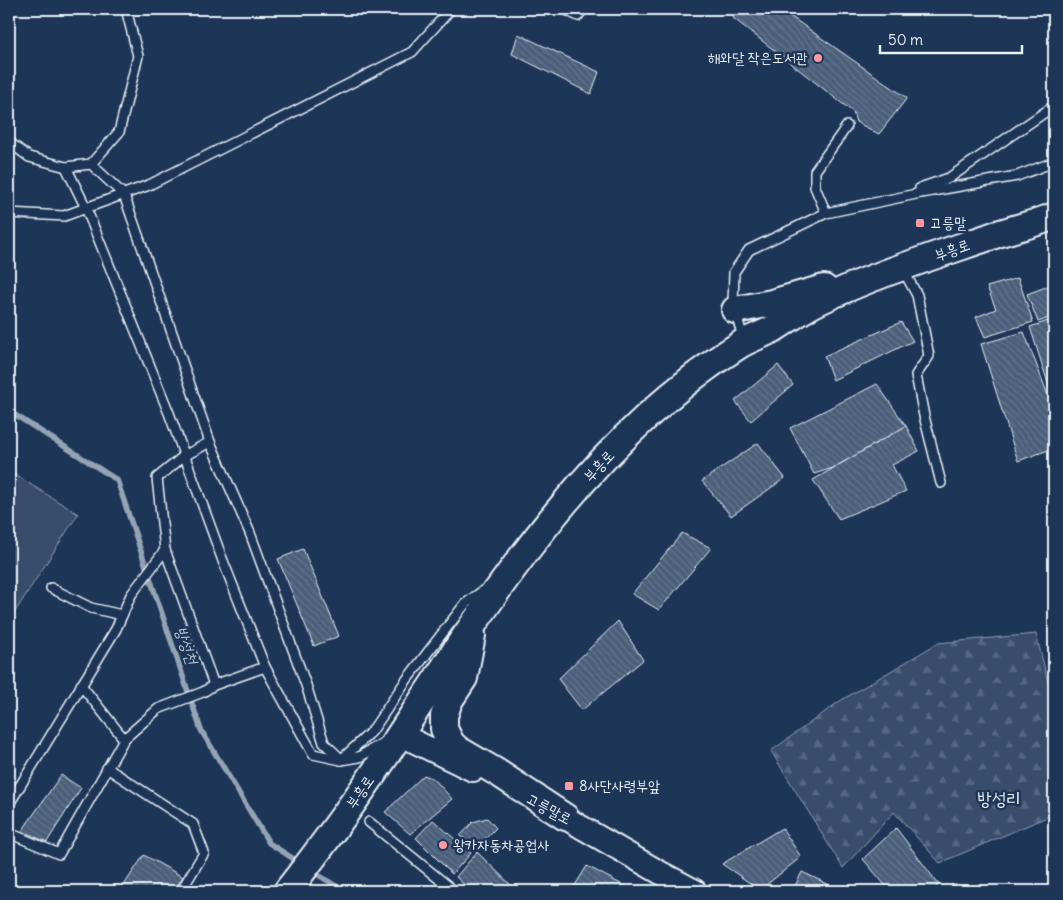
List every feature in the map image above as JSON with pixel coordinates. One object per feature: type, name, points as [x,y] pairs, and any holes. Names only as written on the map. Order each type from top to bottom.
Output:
[{"type":"main road","name":"부흥로","points":[[287,891],[325,842],[511,570],[590,474],[662,401],[714,362],[745,342],[774,328],[814,304],[876,277],[1054,216]]},
{"type":"main road","points":[[735,310],[772,303],[838,284],[876,277]]},
{"type":"main road","points":[[474,624],[464,678],[448,702],[444,716],[444,729],[451,743],[457,749],[498,773],[565,817]]},
{"type":"street","name":"고릉말로","points":[[399,734],[565,817],[695,891]]},
{"type":"lane","points":[[9,142],[29,157],[66,167],[91,164],[120,132],[138,56],[126,9]]},
{"type":"lane","points":[[9,213],[64,216],[149,186],[412,52],[451,9]]},
{"type":"lane","points":[[564,9],[578,16],[583,9]]},
{"type":"lane","points":[[892,199],[949,178],[1054,106]]},
{"type":"lane","points":[[826,213],[815,187],[815,171],[847,126]]},
{"type":"lane","points":[[745,342],[733,304],[734,272],[749,250],[826,213],[1017,176],[1054,162]]},
{"type":"lane","points":[[91,164],[124,194],[210,442],[253,542],[306,685],[324,743],[341,760]]},
{"type":"lane","points":[[66,167],[86,208],[169,413],[266,667],[313,754],[341,760],[359,757],[399,734]]},
{"type":"lane","points":[[902,268],[917,295],[930,356],[916,375],[941,483]]},
{"type":"lane","points":[[210,442],[184,456],[157,478],[164,550],[214,685]]},
{"type":"lane","points":[[9,804],[116,629],[131,595],[164,550]]},
{"type":"lane","points":[[341,760],[372,731],[405,682],[465,604],[511,570]]},
{"type":"lane","points":[[51,588],[91,608],[122,615]]},
{"type":"lane","points":[[9,833],[59,854],[124,739],[158,710],[203,692],[214,685],[266,667]]},
{"type":"lane","points":[[81,685],[124,739]]},
{"type":"lane","points":[[107,768],[193,824],[204,853],[181,891]]},
{"type":"lane","points":[[369,822],[454,891]]},
{"type":"green space","points":[[9,471],[78,514],[9,621]]},
{"type":"green space","points":[[1036,634],[1054,706],[1054,814],[940,863],[894,812],[843,868],[771,751],[840,701],[938,643]]},
{"type":"building","name":"해와달 작은도서관","points":[[741,9],[780,9],[907,98],[879,134],[856,122],[853,112],[733,18]]},
{"type":"building","points":[[518,34],[599,72],[591,94],[512,54]]},
{"type":"building","points":[[1018,278],[1033,322],[985,337],[976,317],[996,309],[987,287]]},
{"type":"building","points":[[1054,284],[1054,316],[1038,322],[1027,294]]},
{"type":"building","points":[[1054,319],[1054,402],[1030,327]]},
{"type":"building","points":[[901,322],[913,341],[833,380],[824,356]]},
{"type":"building","points":[[1024,332],[1054,411],[1054,448],[1018,461],[981,344]]},
{"type":"building","points":[[778,365],[793,385],[751,421],[735,401]]},
{"type":"building","points":[[877,384],[906,426],[833,468],[814,474],[790,428]]},
{"type":"building","points":[[906,426],[919,451],[892,465],[906,491],[839,519],[813,480]]},
{"type":"building","points":[[758,443],[785,478],[731,516],[702,481]]},
{"type":"building","points":[[682,533],[711,548],[659,610],[632,594]]},
{"type":"building","points":[[303,549],[339,636],[314,646],[278,559]]},
{"type":"building","points":[[618,621],[643,660],[582,710],[558,679]]},
{"type":"building","points":[[61,775],[81,788],[47,842],[22,831]]},
{"type":"building","points":[[424,775],[434,779],[452,799],[410,834],[385,812]]},
{"type":"building","points":[[487,818],[496,828],[477,847],[460,836],[473,822]]},
{"type":"building","name":"왕카자동차공업사","points":[[433,820],[471,853],[452,874],[416,838]]},
{"type":"building","points":[[782,828],[801,857],[760,890],[722,864]]},
{"type":"building","points":[[896,828],[939,885],[930,891],[890,891],[863,859]]},
{"type":"building","points":[[477,852],[517,891],[471,891],[456,877]]},
{"type":"building","points":[[144,855],[183,877],[174,891],[120,891]]},
{"type":"building","points":[[587,866],[634,891],[583,891],[574,887]]},
{"type":"building","points":[[802,872],[834,887],[833,891],[798,891],[794,888]]},
{"type":"waterway","name":"방성천","points":[[9,411],[117,480],[201,730],[269,843],[300,863]]},
{"type":"waterway","name":"방성천","points":[[312,871],[344,891]]},
{"type":"place","name":"해와달 작은도서관","points":[[818,58]]},
{"type":"place","name":"고릉말","points":[[920,223]]},
{"type":"place","name":"8사단사령부앞","points":[[569,786]]},
{"type":"place","name":"왕카자동차공업사","points":[[443,845]]},
{"type":"district","name":"방성리","points":[[999,799]]}]
